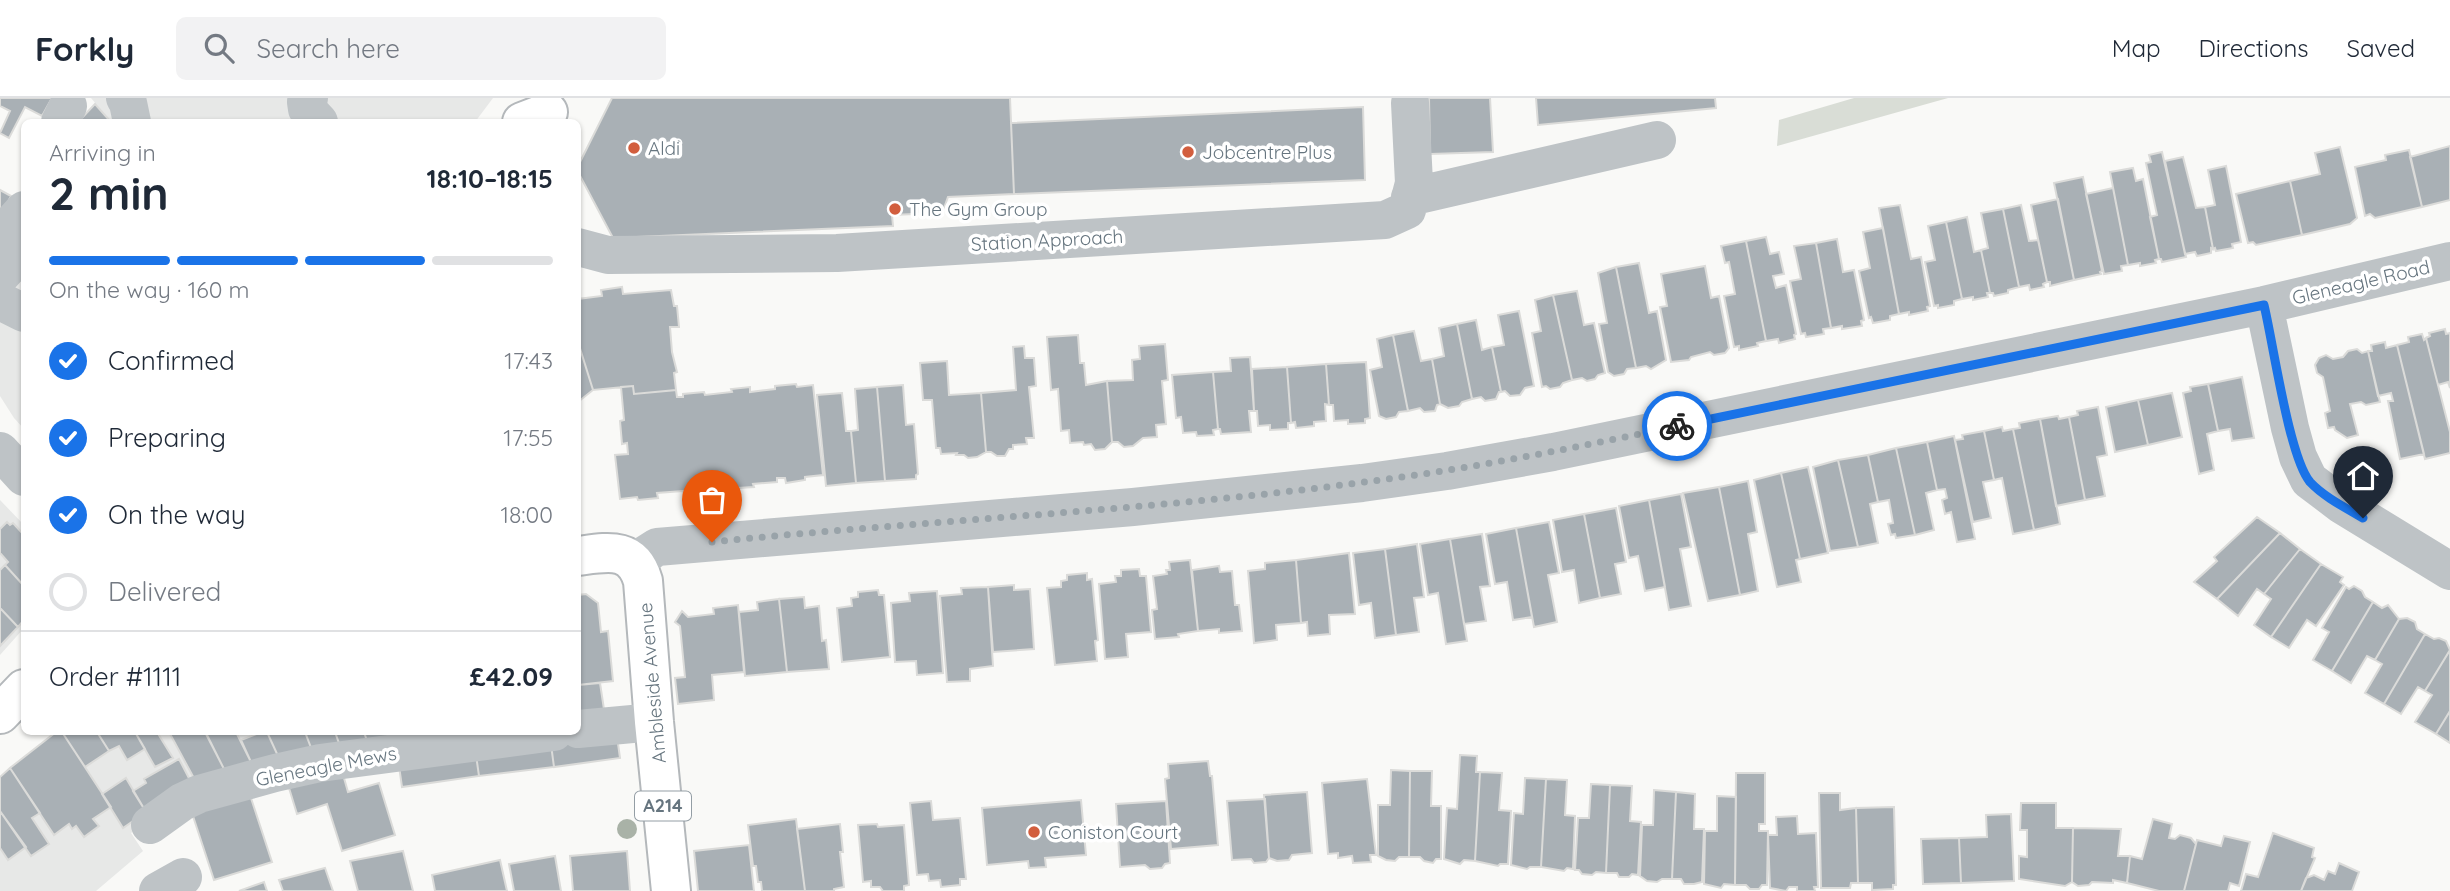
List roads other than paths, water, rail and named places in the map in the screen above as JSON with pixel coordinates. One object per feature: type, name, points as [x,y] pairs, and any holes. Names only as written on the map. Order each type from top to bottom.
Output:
[{"type":"highway","points":[[581,556],[600,553],[626,555],[635,561]]},
{"type":"highway","name":"Ambleside Avenue","points":[[635,561],[643,581],[671,891]]},
{"type":"highway","points":[[0,714],[21,692]]},
{"type":"street","points":[[125,98],[131,119]]},
{"type":"street","points":[[309,98],[306,102],[307,109],[316,119]]},
{"type":"street","points":[[1410,103],[1414,183],[1410,197],[1657,140]]},
{"type":"street","name":"Station Approach","points":[[581,248],[608,255],[837,253],[1385,220],[1407,210],[1410,197]]},
{"type":"street","points":[[0,236],[21,213]]},
{"type":"street","points":[[0,276],[21,253]]},
{"type":"street","name":"Gleneagle Road","points":[[635,561],[657,547],[1133,507],[1362,483],[1447,471],[1566,449],[2264,305],[2450,261]]},
{"type":"street","points":[[0,301],[21,312]]},
{"type":"street","points":[[2264,305],[2290,428],[2298,457],[2309,480],[2342,505],[2450,571]]},
{"type":"street","points":[[0,451],[21,474]]},
{"type":"street","points":[[581,729],[654,722]]},
{"type":"street","name":"Gleneagle Mews","points":[[150,825],[182,802],[199,794],[275,773],[332,762],[532,735]]},
{"type":"place","name":"Aldi","points":[[634,148]]},
{"type":"place","name":"Jobcentre Plus","points":[[1188,152]]},
{"type":"place","name":"The Gym Group","points":[[895,209]]},
{"type":"place","name":"Coniston Court","points":[[1034,832]]}]
